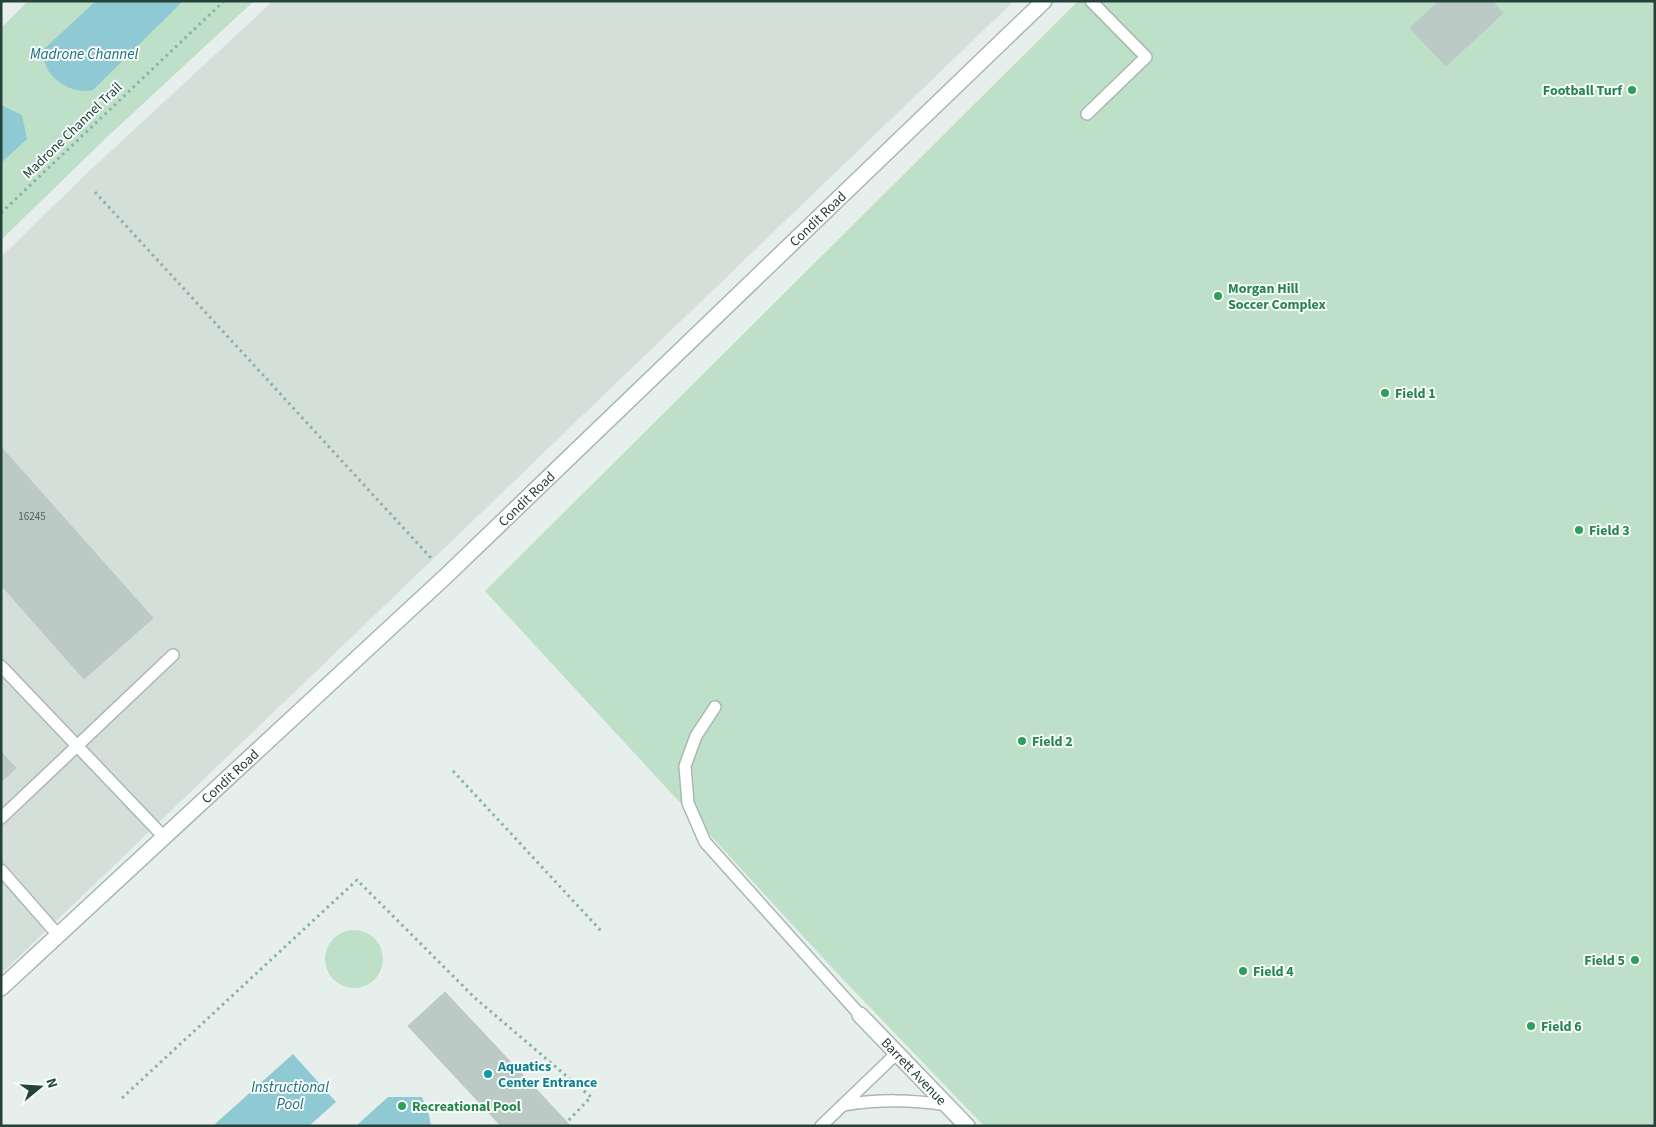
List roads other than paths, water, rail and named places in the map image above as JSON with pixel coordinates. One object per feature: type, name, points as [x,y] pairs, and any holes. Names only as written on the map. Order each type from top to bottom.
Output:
[{"type":"street","name":"Condit Road","points":[[1,988],[447,575],[1044,1]]},
{"type":"street","name":"Barrett Avenue","points":[[860,1015],[967,1126]]},
{"type":"lane","points":[[1087,114],[1146,57],[1091,1]]},
{"type":"lane","points":[[1,818],[173,655]]},
{"type":"lane","points":[[1,666],[164,837]]},
{"type":"lane","points":[[715,707],[696,736],[685,766],[688,803],[705,842],[860,1015]]},
{"type":"lane","points":[[1,870],[58,936]]},
{"type":"lane","points":[[821,1126],[897,1053]]},
{"type":"lane","points":[[843,1105],[879,1099],[914,1100],[948,1105]]},
{"type":"water","name":"Madrone Channel","points":[[96,1],[183,1],[93,90],[84,91],[66,86],[57,81],[46,66],[45,48]]},
{"type":"water","points":[[1,105],[22,115],[27,139],[1,163]]},
{"type":"water","name":"Instructional Pool","points":[[293,1054],[336,1102],[309,1126],[217,1126],[215,1124]]},
{"type":"water","name":"Recreational Pool","points":[[388,1097],[422,1097],[431,1126],[356,1126]]},
{"type":"place","name":"Football Turf","points":[[1632,90]]},
{"type":"place","name":"Morgan Hill Soccer Complex","points":[[1218,296]]},
{"type":"place","name":"Field 1","points":[[1385,393]]},
{"type":"place","name":"Field 3","points":[[1579,530]]},
{"type":"place","name":"Field 2","points":[[1022,741]]},
{"type":"place","name":"Field 5","points":[[1635,960]]},
{"type":"place","name":"Field 4","points":[[1243,971]]},
{"type":"place","name":"Field 6","points":[[1531,1026]]},
{"type":"place","name":"Aquatics Center Entrance","points":[[488,1074]]},
{"type":"place","name":"Recreational Pool","points":[[402,1106]]}]
